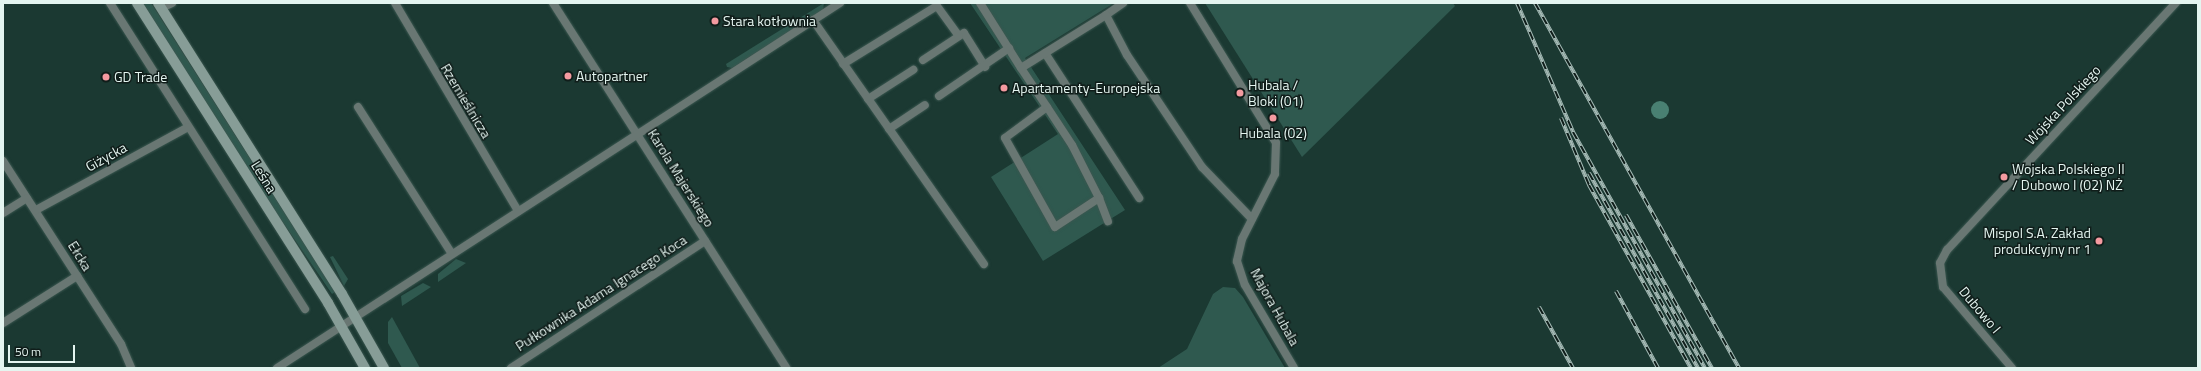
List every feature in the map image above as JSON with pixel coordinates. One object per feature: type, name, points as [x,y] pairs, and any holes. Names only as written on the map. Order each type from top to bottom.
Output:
[{"type":"main road","name":"Leśna","points":[[137,3],[343,328],[365,368]]},
{"type":"main road","name":"Leśna","points":[[159,5],[356,317],[384,368]]},
{"type":"street","points":[[110,3],[305,309]]},
{"type":"street","points":[[159,5],[172,3]]},
{"type":"street","name":"Rzemieślnicza","points":[[395,3],[518,211]]},
{"type":"street","name":"Karola Majerskiego","points":[[553,3],[786,368]]},
{"type":"street","points":[[277,368],[343,328],[356,317],[452,254],[840,3]]},
{"type":"street","points":[[980,3],[1097,187],[1108,221]]},
{"type":"street","points":[[1021,68],[1106,16],[1123,3]]},
{"type":"street","name":"Majora Hubala","points":[[1190,3],[1276,143],[1274,174],[1238,250],[1240,273],[1294,368]]},
{"type":"street","name":"Wojska Polskiego","points":[[1940,263],[1947,250],[2176,3]]},
{"type":"street","points":[[843,64],[937,6],[958,36]]},
{"type":"street","points":[[1106,16],[1127,55],[1202,168],[1252,219]]},
{"type":"street","points":[[812,20],[984,264]]},
{"type":"street","points":[[923,60],[964,33],[985,67]]},
{"type":"street","points":[[939,96],[985,67],[1009,48]]},
{"type":"street","points":[[1045,53],[1139,198]]},
{"type":"street","points":[[868,99],[913,70]]},
{"type":"street","points":[[889,129],[924,105]]},
{"type":"street","points":[[358,106],[452,254]]},
{"type":"street","points":[[1047,107],[1007,134],[1006,146],[1033,185],[1055,227],[1100,198]]},
{"type":"street","name":"Giżycka","points":[[36,210],[188,127]]},
{"type":"street","name":"Ełcka","points":[[3,160],[121,344],[131,368]]},
{"type":"street","points":[[3,214],[27,198]]},
{"type":"street","name":"Pułkownika Adama Ignacego Koca","points":[[511,368],[706,241]]},
{"type":"street","name":"Dubowo I","points":[[1940,263],[1943,287],[2012,368]]},
{"type":"street","points":[[3,323],[77,276]]},
{"type":"shaded area","points":[[142,3],[151,3],[335,292],[332,294],[267,199]]},
{"type":"shaded area","points":[[824,3],[823,10],[732,68],[727,67],[726,64]]},
{"type":"shaded area","points":[[970,3],[1114,3],[1025,58],[1125,210],[1043,261],[991,177],[1058,134]]},
{"type":"shaded area","points":[[1205,3],[1453,3],[1455,6],[1302,157]]},
{"type":"shaded area","points":[[1660,101],[1666,104],[1669,110],[1666,116],[1660,119],[1654,116],[1651,110],[1654,104]]},
{"type":"shaded area","points":[[333,256],[348,279],[344,286],[330,257]]},
{"type":"shaded area","points":[[456,259],[466,263],[438,282],[438,274]]},
{"type":"shaded area","points":[[423,283],[431,287],[402,306],[401,296]]},
{"type":"shaded area","points":[[1223,287],[1235,288],[1243,297],[1285,368],[1158,368],[1187,349],[1213,294]]},
{"type":"shaded area","points":[[392,317],[420,368],[402,368],[388,343],[388,322]]},
{"type":"railway","points":[[1517,3],[1573,132],[1705,368]]},
{"type":"railway","points":[[1535,3],[1739,368]]},
{"type":"railway","points":[[1561,118],[1589,185],[1691,368]]},
{"type":"railway","points":[[1589,173],[1698,368]]},
{"type":"railway","points":[[1626,215],[1712,368]]},
{"type":"railway","points":[[1616,291],[1658,368]]},
{"type":"railway","points":[[1539,307],[1573,368]]},
{"type":"place","name":"Stara kotłownia","points":[[715,21]]},
{"type":"place","name":"Autopartner","points":[[568,76]]},
{"type":"place","name":"GD Trade","points":[[106,77]]},
{"type":"place","name":"Apartamenty-Europejska","points":[[1004,88]]},
{"type":"place","name":"Hubala / Bloki (01)","points":[[1240,93]]},
{"type":"place","name":"Hubala (02)","points":[[1273,118]]},
{"type":"place","name":"Wojska Polskiego II / Dubowo I (02) NŻ","points":[[2004,177]]},
{"type":"place","name":"Mispol S.A. Zakład produkcyjny nr 1","points":[[2099,241]]}]
